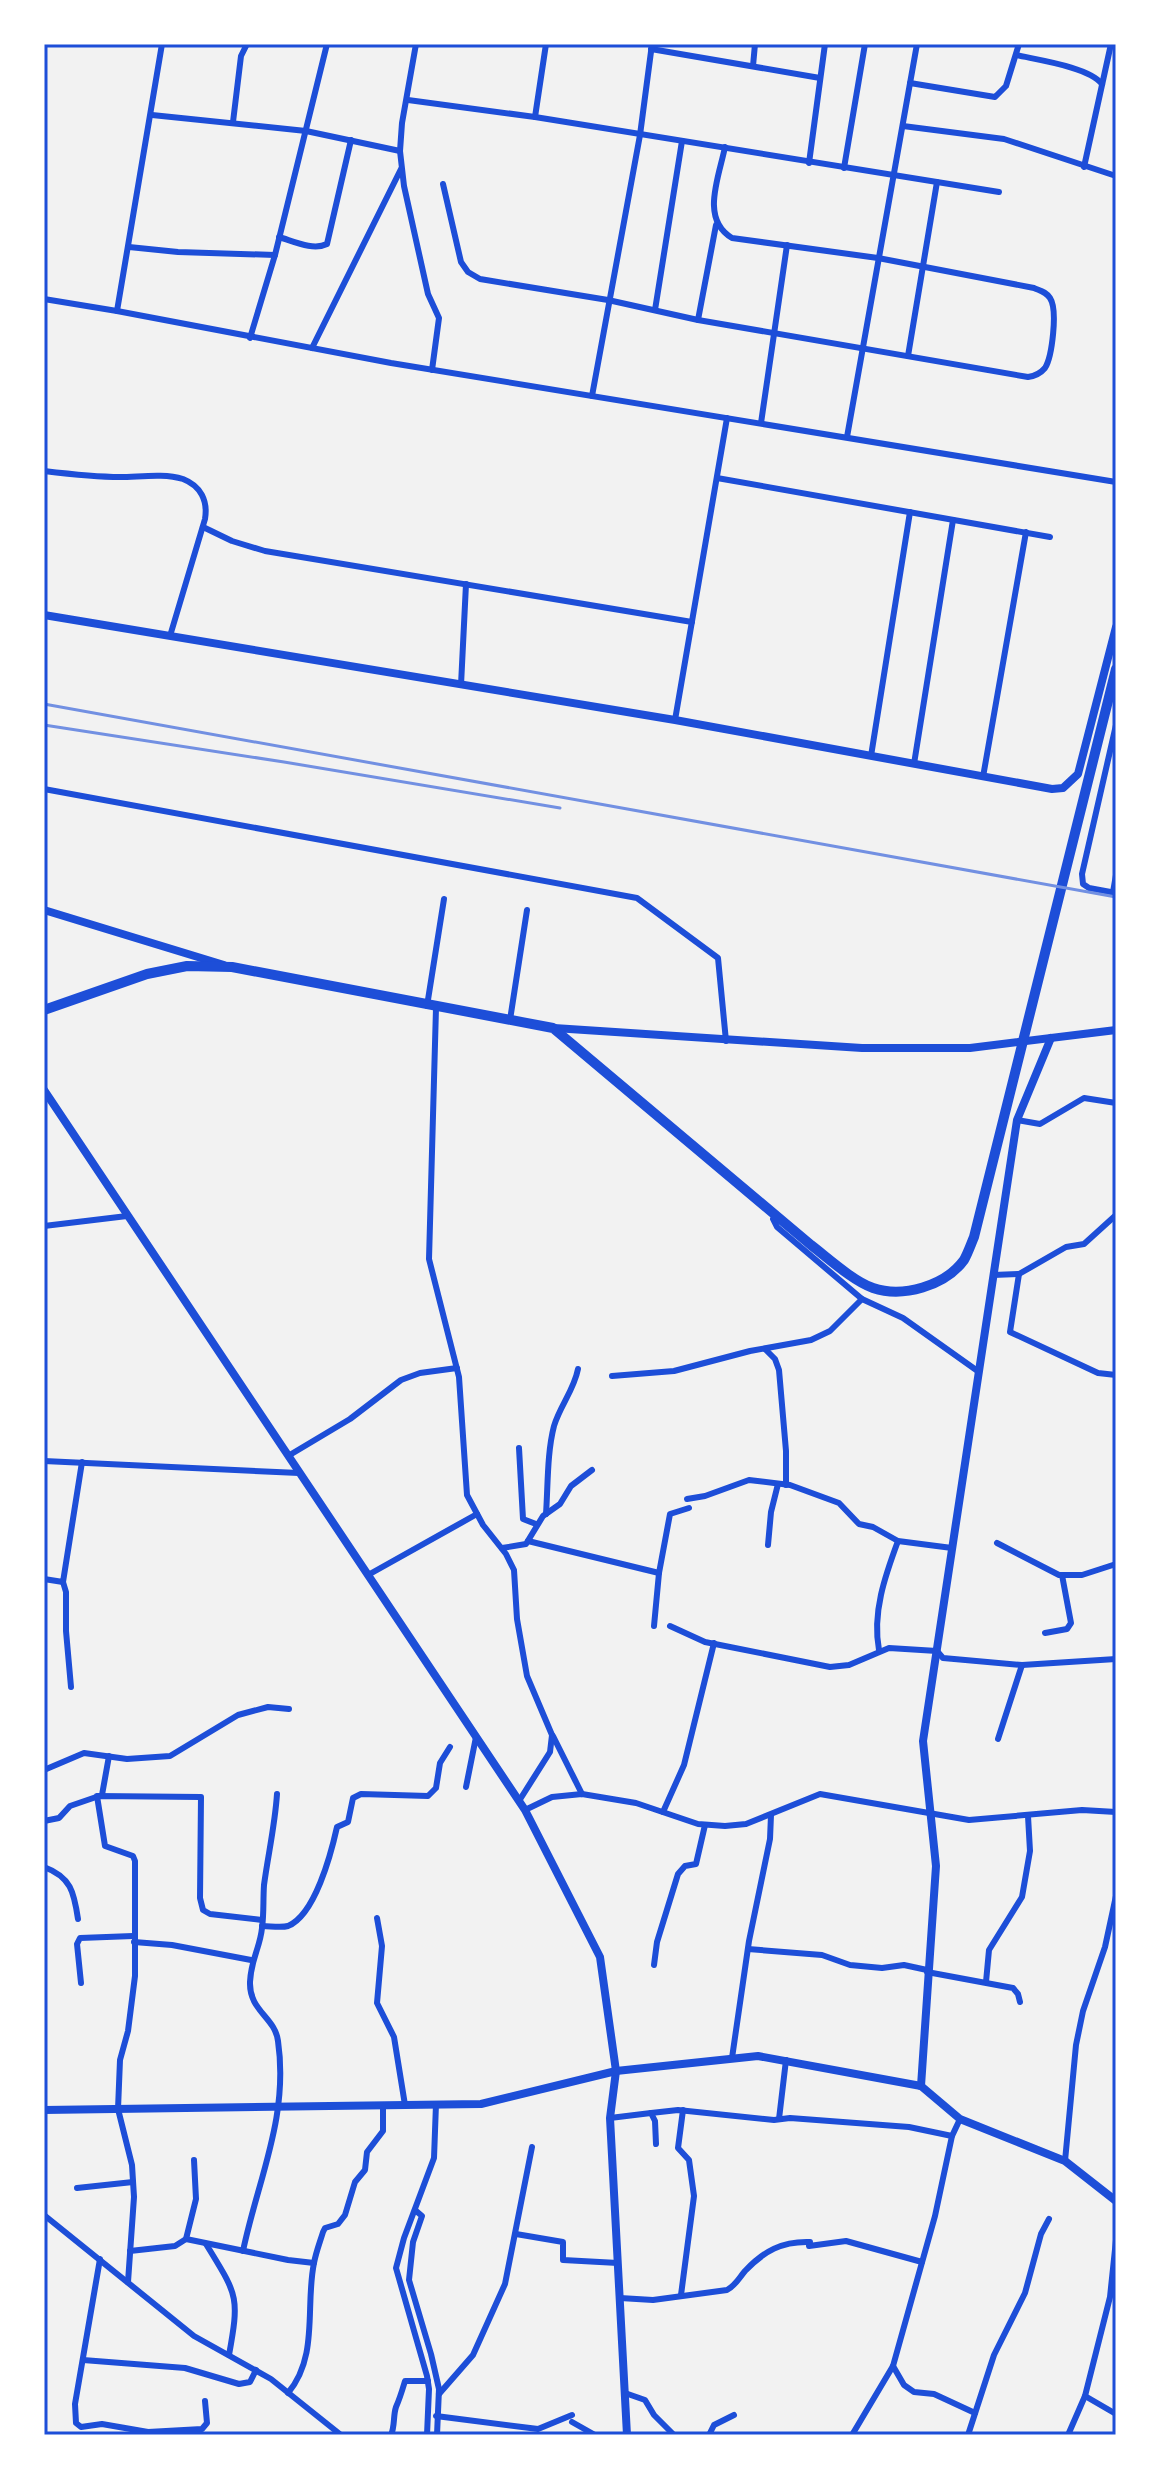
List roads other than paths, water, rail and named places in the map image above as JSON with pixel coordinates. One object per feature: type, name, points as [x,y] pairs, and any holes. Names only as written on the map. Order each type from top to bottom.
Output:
[{"type":"main road","points":[[44,1010],[147,974],[187,966],[232,967],[553,1028],[776,1215],[871,1288],[897,1293],[924,1287],[948,1276],[964,1260],[974,1237],[1116,669]]},
{"type":"street","points":[[117,311],[162,44]]},
{"type":"street","points":[[233,122],[241,56],[247,44]]},
{"type":"street","points":[[250,338],[275,255],[327,44]]},
{"type":"street","points":[[416,44],[400,151],[401,169],[428,294],[439,318],[432,370]]},
{"type":"street","points":[[535,117],[546,44]]},
{"type":"street","points":[[753,66],[755,44]]},
{"type":"street","points":[[809,163],[825,44]]},
{"type":"street","points":[[844,168],[865,44]]},
{"type":"street","points":[[847,437],[917,44]]},
{"type":"street","points":[[910,83],[995,97],[1006,86],[1019,44]]},
{"type":"street","points":[[1084,167],[1111,44]]},
{"type":"street","points":[[592,396],[640,135],[651,47],[820,78]]},
{"type":"street","points":[[1016,55],[1085,72],[1102,84]]},
{"type":"street","points":[[408,100],[535,117],[999,192]]},
{"type":"street","points":[[152,115],[306,131],[400,151]]},
{"type":"street","points":[[903,126],[1004,139],[1116,176]]},
{"type":"street","points":[[279,237],[314,246],[327,244],[351,140]]},
{"type":"street","points":[[655,310],[682,141]]},
{"type":"street","points":[[443,184],[461,262],[468,272],[480,279],[1028,377],[1043,371],[1048,363],[1055,312],[1052,301],[1045,293],[1034,288],[878,258],[732,238],[722,232],[713,213],[725,147]]},
{"type":"street","points":[[312,348],[401,169]]},
{"type":"street","points":[[908,356],[937,182]]},
{"type":"street","points":[[698,320],[716,224]]},
{"type":"street","points":[[761,423],[787,245]]},
{"type":"street","points":[[129,247],[275,255]]},
{"type":"street","points":[[44,299],[432,370],[1116,482]]},
{"type":"street","points":[[675,720],[727,418]]},
{"type":"street","points":[[44,471],[92,477],[169,476],[184,479],[204,496],[207,509],[203,527],[170,636]]},
{"type":"street","points":[[717,478],[1050,537]]},
{"type":"street","points":[[871,756],[910,512]]},
{"type":"street","points":[[914,764],[953,520]]},
{"type":"street","points":[[203,527],[232,541],[265,551],[692,622]]},
{"type":"street","points":[[983,777],[1026,532]]},
{"type":"street","points":[[461,685],[466,584]]},
{"type":"street","points":[[44,615],[675,720],[1052,789],[1071,783],[1082,764],[1116,627]]},
{"type":"street","points":[[1116,725],[1082,874],[1083,884],[1114,892],[1116,875]]},
{"type":"street","points":[[44,789],[637,898],[718,958],[726,1041]]},
{"type":"street","points":[[444,899],[432,1007],[429,1259],[457,1368],[467,1495],[514,1570],[517,1619],[527,1676],[582,1794]]},
{"type":"street","points":[[44,910],[232,967]]},
{"type":"street","points":[[510,1020],[527,910]]},
{"type":"street","points":[[553,1028],[862,1048],[970,1048],[1116,1030]]},
{"type":"street","points":[[921,2086],[936,1866],[923,1741],[1017,1120],[1051,1038]]},
{"type":"street","points":[[44,1090],[525,1810],[600,1957],[616,2071],[610,2118],[627,2435]]},
{"type":"street","points":[[1017,1120],[1040,1124],[1084,1098],[1116,1103]]},
{"type":"street","points":[[776,1215],[773,1219],[777,1227],[862,1299],[903,1318],[979,1372]]},
{"type":"street","points":[[993,1275],[1019,1274],[1066,1247],[1084,1244],[1116,1215]]},
{"type":"street","points":[[44,1226],[127,1216]]},
{"type":"street","points":[[1106,1224],[1116,1229]]},
{"type":"street","points":[[1019,1274],[1010,1332],[1098,1373],[1116,1375]]},
{"type":"street","points":[[612,1376],[674,1371],[821,1336],[862,1299]]},
{"type":"street","points":[[765,1349],[775,1359],[779,1370],[786,1451],[782,1484],[771,1512],[768,1545]]},
{"type":"street","points":[[288,1456],[350,1419],[401,1380],[420,1373],[457,1368]]},
{"type":"street","points":[[546,1514],[553,1433],[557,1418],[575,1384],[578,1369]]},
{"type":"street","points":[[519,1448],[523,1519],[536,1524]]},
{"type":"street","points":[[44,1461],[299,1473]]},
{"type":"street","points":[[71,1687],[63,1582],[82,1462]]},
{"type":"street","points":[[502,1548],[523,1546],[536,1524],[560,1504],[571,1486],[592,1470]]},
{"type":"street","points":[[687,1499],[705,1496],[744,1480],[782,1484],[835,1501],[859,1524],[873,1527],[898,1541],[952,1548]]},
{"type":"street","points":[[654,1626],[659,1573],[670,1514],[689,1508]]},
{"type":"street","points":[[368,1575],[477,1514]]},
{"type":"street","points":[[528,1541],[659,1573]]},
{"type":"street","points":[[879,1650],[877,1635],[882,1584],[898,1541]]},
{"type":"street","points":[[997,1543],[1062,1575],[1082,1575],[1116,1564]]},
{"type":"street","points":[[1045,1633],[1063,1630],[1071,1623],[1062,1575]]},
{"type":"street","points":[[44,1579],[63,1582]]},
{"type":"street","points":[[670,1626],[699,1640],[837,1667],[889,1648],[937,1651],[943,1658],[1022,1665],[1116,1659]]},
{"type":"street","points":[[663,1812],[684,1765],[714,1643]]},
{"type":"street","points":[[998,1739],[1022,1665]]},
{"type":"street","points":[[44,1770],[84,1753],[127,1759],[170,1756],[238,1715],[268,1707],[289,1709]]},
{"type":"street","points":[[519,1801],[550,1752],[552,1735]]},
{"type":"street","points":[[466,1787],[476,1737]]},
{"type":"street","points":[[97,1796],[201,1797],[200,1898],[203,1910],[210,1914],[287,1926],[308,1911],[337,1827],[348,1822],[353,1798],[361,1794],[423,1797],[432,1794],[440,1763],[450,1747]]},
{"type":"street","points":[[44,1821],[59,1818],[70,1806],[102,1795],[109,1756]]},
{"type":"street","points":[[243,2251],[274,2140],[278,2107],[279,2043],[274,2028],[251,1998],[251,1960],[262,1923],[277,1794]]},
{"type":"street","points":[[525,1810],[552,1797],[582,1794],[623,1800],[705,1825],[746,1824],[820,1794],[969,1820],[1091,1810],[1116,1812]]},
{"type":"street","points":[[97,1796],[105,1846],[133,1856],[135,1861],[135,1976],[128,2031],[120,2060],[118,2109],[132,2165],[133,2182],[128,2282]]},
{"type":"street","points":[[732,2058],[748,1949],[770,1839],[771,1815]]},
{"type":"street","points":[[986,1982],[989,1950],[1022,1897],[1030,1851],[1028,1816]]},
{"type":"street","points":[[654,1965],[657,1942],[678,1874],[685,1866],[696,1864],[705,1825]]},
{"type":"street","points":[[44,1867],[66,1879],[78,1919]]},
{"type":"street","points":[[1065,2161],[1076,2045],[1083,2011],[1105,1947],[1116,1896]]},
{"type":"street","points":[[377,1918],[382,1946],[377,2003],[394,2037],[405,2105]]},
{"type":"street","points":[[81,1983],[77,1944],[80,1938],[134,1939],[251,1960]]},
{"type":"street","points":[[748,1949],[822,1955],[850,1965],[882,1968],[904,1965],[1013,1988],[1020,2002]]},
{"type":"street","points":[[44,2110],[473,2104],[616,2071],[758,2056],[921,2086],[960,2119],[1065,2161],[1116,2201]]},
{"type":"street","points":[[779,2119],[786,2060]]},
{"type":"street","points":[[427,2435],[428,2381],[396,2268],[418,2212],[434,2158],[440,2104]]},
{"type":"street","points":[[288,2393],[302,2373],[307,2353],[314,2263],[323,2232],[342,2220],[355,2182],[365,2170],[367,2152],[383,2131],[383,2105]]},
{"type":"street","points":[[610,2118],[683,2110],[909,2127],[952,2136]]},
{"type":"street","points":[[681,2295],[694,2196],[689,2160],[678,2148],[683,2110]]},
{"type":"street","points":[[651,2113],[655,2121],[656,2144]]},
{"type":"street","points":[[852,2435],[893,2366],[935,2216],[952,2136],[960,2119]]},
{"type":"street","points":[[439,2394],[473,2355],[505,2284],[532,2147]]},
{"type":"street","points":[[130,2251],[175,2246],[186,2239],[197,2196],[194,2160]]},
{"type":"street","points":[[77,2188],[133,2182]]},
{"type":"street","points":[[418,2212],[409,2280],[431,2354],[439,2394],[437,2435]]},
{"type":"street","points":[[44,2215],[194,2336],[256,2370],[341,2435]]},
{"type":"street","points":[[968,2435],[994,2355],[1025,2293],[1041,2234],[1049,2219]]},
{"type":"street","points":[[516,2234],[563,2242],[563,2260],[618,2263]]},
{"type":"street","points":[[186,2239],[314,2263]]},
{"type":"street","points":[[1068,2435],[1085,2396],[1110,2297],[1116,2240]]},
{"type":"street","points":[[620,2298],[653,2300],[727,2290],[748,2268],[777,2246],[789,2242],[846,2241],[922,2262]]},
{"type":"street","points":[[206,2244],[235,2295],[236,2314],[229,2355]]},
{"type":"street","points":[[100,2259],[74,2417],[78,2426],[96,2424],[148,2432],[202,2429],[207,2423],[205,2401]]},
{"type":"street","points":[[83,2360],[193,2369],[239,2384],[250,2382],[256,2370]]},
{"type":"street","points":[[893,2366],[904,2385],[914,2392],[934,2394],[975,2413]]},
{"type":"street","points":[[391,2435],[395,2427],[395,2409],[402,2398],[405,2381],[428,2381]]},
{"type":"street","points":[[625,2393],[645,2400],[654,2415],[674,2435]]},
{"type":"street","points":[[1085,2396],[1116,2414]]},
{"type":"street","points":[[429,2415],[538,2429],[572,2418],[595,2435]]},
{"type":"street","points":[[709,2435],[714,2425],[734,2415]]},
{"type":"railway","points":[[44,704],[1116,897]]},
{"type":"railway","points":[[44,725],[560,808]]}]
